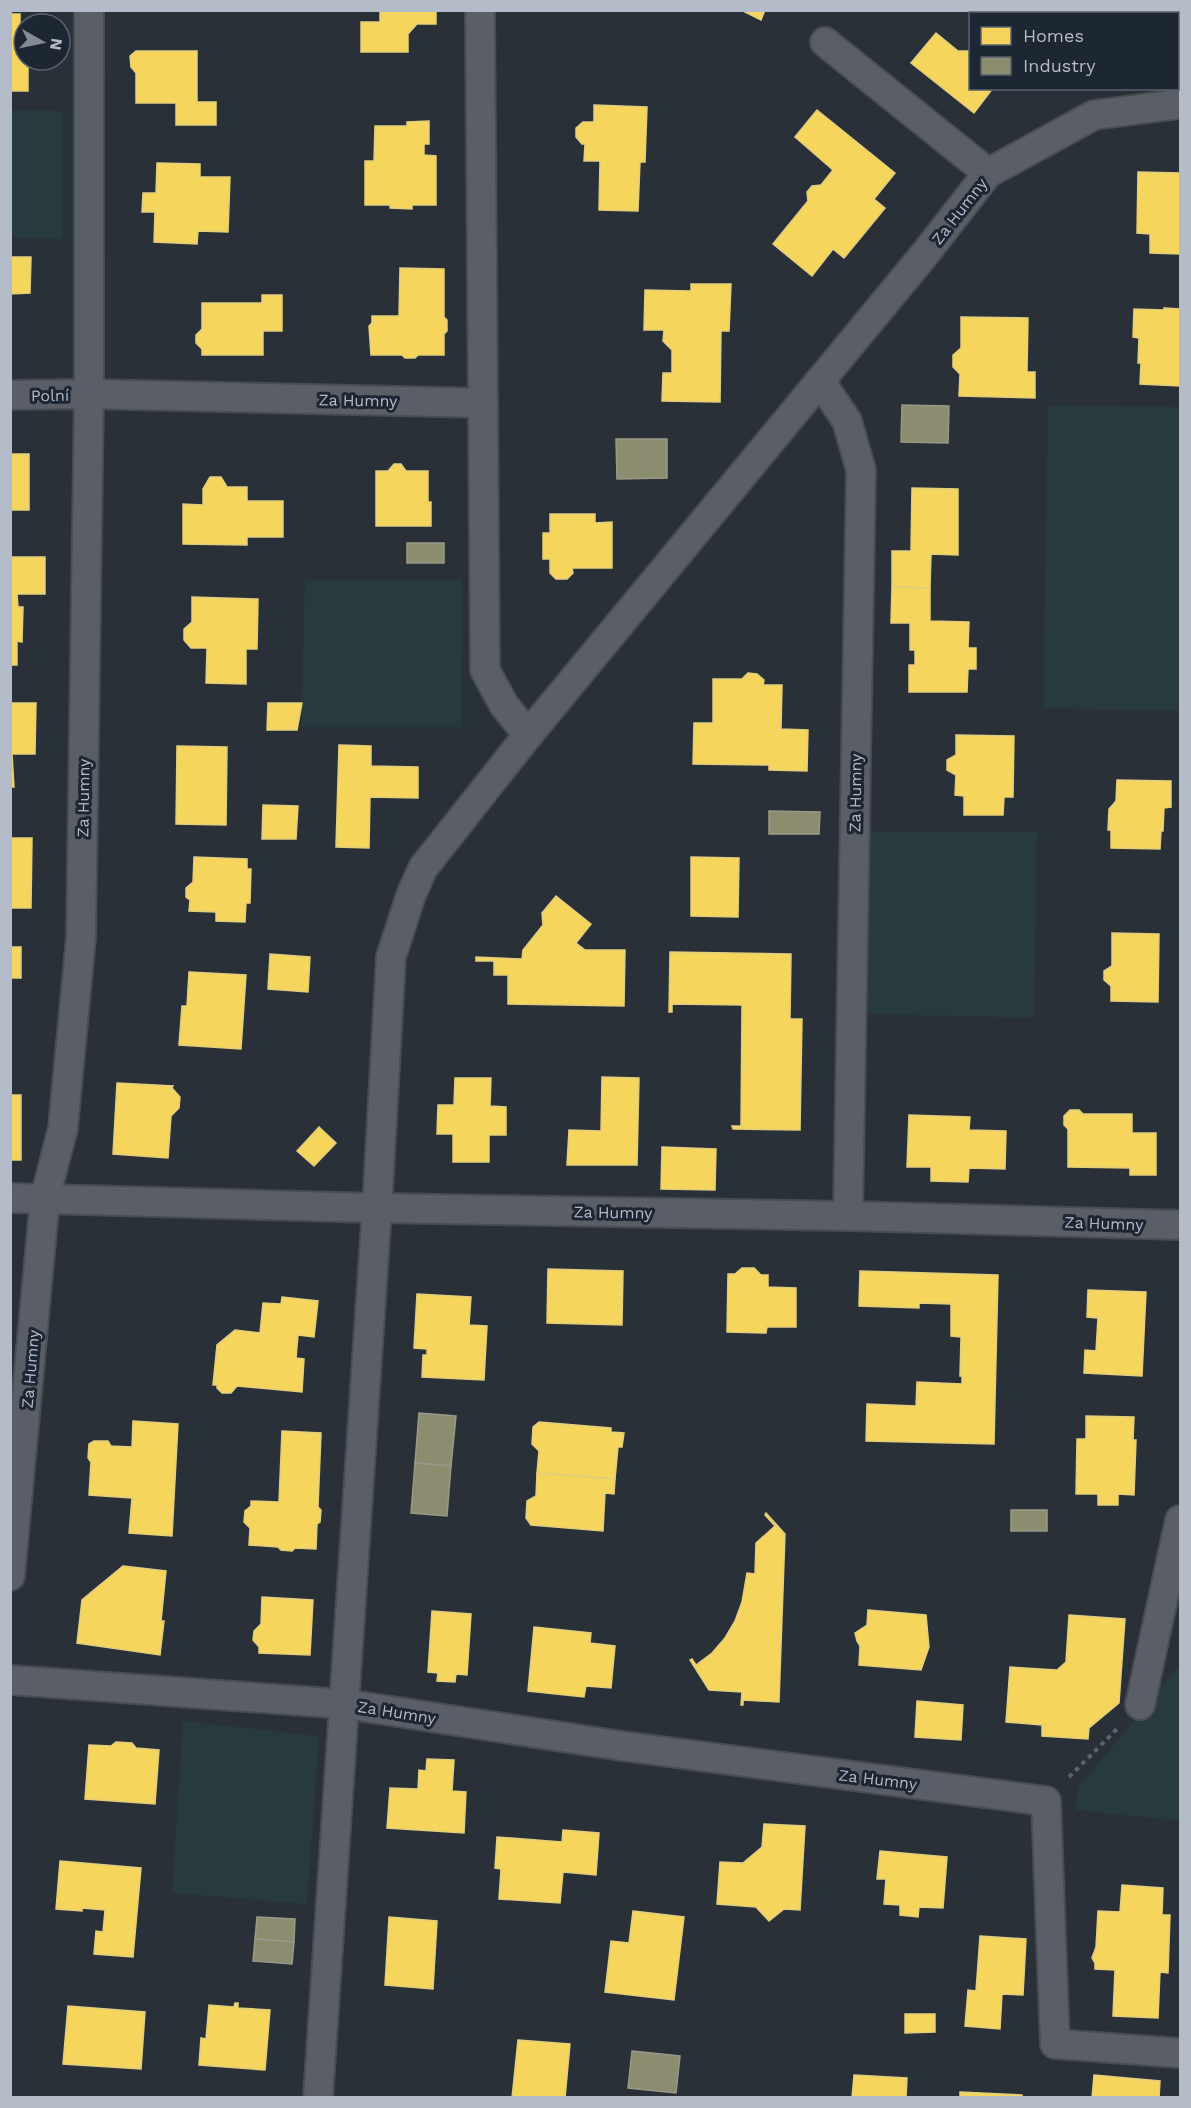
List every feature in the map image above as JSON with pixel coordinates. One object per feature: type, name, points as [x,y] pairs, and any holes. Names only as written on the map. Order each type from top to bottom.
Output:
[{"type":"street","name":"Za Humny","points":[[10,1576],[45,1198],[63,1128],[81,937],[89,394],[89,10]]},
{"type":"street","points":[[480,10],[486,670],[504,705],[528,735]]},
{"type":"street","points":[[825,42],[988,173]]},
{"type":"street","name":"Za Humny","points":[[318,2097],[377,1208],[391,957],[400,924],[423,868],[528,735],[924,255],[988,173],[1094,115],[1180,104]]},
{"type":"street","name":"Za Humny","points":[[820,381],[847,421],[861,470],[848,1216]]},
{"type":"street","name":"Za Humny","points":[[89,394],[483,403]]},
{"type":"street","name":"Polní","points":[[10,395],[89,394]]},
{"type":"street","points":[[10,1198],[45,1198]]},
{"type":"street","name":"Za Humny","points":[[45,1198],[377,1208],[848,1216],[1180,1226]]},
{"type":"street","points":[[1140,1705],[1180,1520]]},
{"type":"street","name":"Za Humny","points":[[10,1680],[345,1704],[634,1748],[1047,1801]]},
{"type":"street","points":[[1047,1801],[1055,2044],[1180,2052]]},
{"type":"path","points":[[1047,1801],[1140,1705]]},
{"type":"green space","points":[[11,110],[62,111],[63,239],[11,238]]},
{"type":"green space","points":[[1048,405],[1180,407],[1180,711],[1043,708]]},
{"type":"green space","points":[[305,580],[462,580],[461,727],[301,727]]},
{"type":"green space","points":[[867,831],[1037,832],[1034,1018],[865,1014]]},
{"type":"green space","points":[[1180,1665],[1180,1821],[1075,1810],[1078,1788]]},
{"type":"green space","points":[[183,1721],[319,1736],[307,1904],[172,1893]]},
{"type":"building: Homes","points":[[380,10],[436,10],[436,24],[417,24],[408,34],[408,52],[361,52],[361,22],[380,22]]},
{"type":"building: Homes","points":[[741,10],[765,10],[761,20]]},
{"type":"building: Homes","points":[[10,14],[12,14],[12,72],[28,72],[28,91],[10,91]]},
{"type":"building: Homes","points":[[936,33],[958,51],[969,51],[969,90],[991,90],[974,113],[911,63]]},
{"type":"building: Homes","points":[[136,51],[197,51],[197,102],[216,102],[216,125],[176,125],[176,103],[136,103],[136,73],[131,67],[130,56]]},
{"type":"building: Homes","points":[[594,105],[647,107],[645,162],[640,162],[638,211],[599,210],[600,161],[584,161],[585,144],[582,144],[576,137],[576,128],[583,122],[594,122]]},
{"type":"building: Homes","points":[[817,110],[895,173],[874,199],[885,208],[844,258],[833,249],[812,276],[773,244],[808,201],[807,192],[812,186],[821,185],[833,170],[795,137]]},
{"type":"building: Homes","points":[[429,121],[429,144],[424,144],[424,155],[436,156],[436,205],[412,205],[412,209],[390,208],[390,205],[365,205],[365,161],[374,161],[375,126],[407,126],[407,122]]},
{"type":"building: Homes","points":[[157,163],[200,164],[200,177],[230,177],[228,232],[198,231],[197,244],[154,242],[155,212],[142,212],[143,193],[156,193]]},
{"type":"building: Homes","points":[[1138,172],[1180,173],[1180,254],[1150,253],[1150,234],[1137,233]]},
{"type":"building: Homes","points":[[10,257],[31,257],[30,293],[10,294]]},
{"type":"building: Homes","points":[[400,268],[444,269],[444,317],[447,320],[447,331],[444,334],[444,355],[418,355],[415,358],[405,358],[402,355],[371,355],[369,326],[372,323],[372,316],[399,316]]},
{"type":"building: Homes","points":[[691,284],[731,284],[729,331],[721,331],[720,402],[662,401],[663,373],[672,373],[672,350],[663,341],[664,330],[644,330],[645,290],[691,291]]},
{"type":"building: Homes","points":[[262,295],[282,295],[282,331],[263,331],[263,355],[202,355],[202,349],[196,343],[196,335],[202,329],[202,303],[262,303]]},
{"type":"building: Homes","points":[[1164,308],[1180,309],[1180,386],[1140,384],[1139,338],[1133,337],[1134,309],[1164,310]]},
{"type":"building: Homes","points":[[961,317],[1028,318],[1027,372],[1035,372],[1035,398],[959,396],[960,374],[953,367],[953,355],[961,348]]},
{"type":"building: Homes","points":[[10,454],[29,454],[29,510],[10,510]]},
{"type":"building: Homes","points":[[394,464],[401,464],[406,471],[428,471],[431,526],[376,526],[376,471],[388,471]]},
{"type":"building: Homes","points":[[210,477],[221,477],[227,487],[247,487],[247,501],[283,501],[283,537],[247,537],[247,545],[183,544],[183,504],[203,505],[203,489]]},
{"type":"building: Homes","points":[[912,488],[958,489],[958,555],[931,554],[930,588],[892,587],[892,551],[911,551]]},
{"type":"building: Homes","points":[[550,514],[595,514],[595,523],[612,522],[612,568],[572,568],[573,573],[567,579],[556,579],[550,573],[550,559],[543,559],[543,533],[550,533]]},
{"type":"building: Homes","points":[[10,557],[45,557],[45,594],[17,594],[18,607],[23,607],[22,642],[17,641],[17,665],[10,665]]},
{"type":"building: Homes","points":[[892,587],[930,588],[930,621],[969,622],[968,648],[976,648],[976,669],[968,669],[967,692],[909,692],[909,665],[915,665],[915,650],[910,650],[910,623],[891,623]]},
{"type":"building: Homes","points":[[192,597],[258,599],[257,649],[246,649],[246,684],[206,683],[207,648],[191,648],[184,640],[184,629],[192,622]]},
{"type":"building: Homes","points":[[748,673],[757,674],[764,680],[763,685],[782,685],[781,729],[808,730],[807,771],[769,770],[769,765],[693,764],[694,723],[713,723],[713,679],[742,679]]},
{"type":"building: Homes","points":[[10,703],[36,703],[35,754],[12,754],[14,787],[10,787]]},
{"type":"building: Homes","points":[[268,703],[302,703],[297,730],[267,730]]},
{"type":"building: Homes","points":[[956,735],[1014,736],[1013,797],[1004,797],[1003,815],[964,815],[964,796],[955,795],[956,775],[947,770],[947,760],[956,755]]},
{"type":"building: Homes","points":[[339,745],[371,746],[371,766],[418,767],[418,798],[370,797],[369,848],[336,847]]},
{"type":"building: Homes","points":[[177,746],[227,747],[226,825],[176,824]]},
{"type":"building: Homes","points":[[1117,780],[1171,781],[1171,807],[1164,808],[1160,849],[1111,848],[1111,830],[1108,830],[1109,809],[1116,801]]},
{"type":"building: Homes","points":[[263,805],[298,806],[296,839],[262,839]]},
{"type":"building: Homes","points":[[10,838],[32,838],[31,908],[10,908]]},
{"type":"building: Homes","points":[[194,857],[247,859],[247,869],[251,869],[250,903],[246,903],[245,922],[216,921],[216,912],[189,911],[190,900],[186,897],[186,888],[193,882]]},
{"type":"building: Homes","points":[[691,857],[739,858],[738,917],[691,916]]},
{"type":"building: Homes","points":[[556,896],[591,924],[576,943],[585,950],[625,950],[624,1006],[508,1004],[508,975],[494,975],[494,961],[476,961],[476,957],[522,959],[523,950],[543,925],[542,913]]},
{"type":"building: Homes","points":[[1112,933],[1159,934],[1158,1002],[1111,1001],[1111,986],[1104,980],[1104,971],[1112,966]]},
{"type":"building: Homes","points":[[10,947],[21,947],[21,978],[10,978]]},
{"type":"building: Homes","points":[[670,952],[791,954],[790,1019],[802,1019],[800,1130],[733,1129],[732,1126],[741,1126],[742,1005],[672,1004],[672,1012],[669,1012]]},
{"type":"building: Homes","points":[[270,954],[310,957],[308,992],[268,989]]},
{"type":"building: Homes","points":[[189,972],[246,975],[241,1049],[179,1045],[182,1006],[187,1006]]},
{"type":"building: Homes","points":[[602,1077],[639,1078],[637,1165],[567,1165],[569,1130],[601,1131]]},
{"type":"building: Homes","points":[[455,1078],[491,1078],[490,1106],[506,1107],[506,1135],[489,1135],[489,1162],[453,1162],[453,1134],[437,1134],[438,1105],[454,1105]]},
{"type":"building: Homes","points":[[117,1083],[173,1086],[172,1088],[180,1097],[179,1108],[171,1116],[168,1158],[113,1154]]},
{"type":"building: Homes","points":[[10,1095],[21,1095],[21,1160],[10,1160]]},
{"type":"building: Homes","points":[[1070,1110],[1079,1110],[1083,1114],[1132,1114],[1132,1133],[1156,1133],[1156,1175],[1130,1175],[1130,1168],[1068,1167],[1068,1129],[1064,1125],[1064,1116]]},
{"type":"building: Homes","points":[[909,1115],[970,1117],[969,1130],[1006,1131],[1005,1169],[969,1168],[968,1182],[931,1181],[931,1167],[907,1167]]},
{"type":"building: Homes","points":[[319,1127],[336,1143],[314,1166],[297,1151]]},
{"type":"building: Homes","points":[[662,1147],[716,1149],[715,1190],[661,1189]]},
{"type":"building: Homes","points":[[742,1268],[754,1268],[761,1275],[768,1275],[768,1287],[796,1288],[796,1327],[767,1327],[766,1333],[727,1332],[728,1274],[735,1274]]},
{"type":"building: Homes","points":[[548,1269],[623,1271],[622,1325],[547,1323]]},
{"type":"building: Homes","points":[[860,1271],[998,1275],[994,1444],[866,1441],[867,1404],[916,1406],[917,1382],[962,1384],[962,1376],[960,1376],[961,1337],[951,1336],[951,1304],[919,1303],[919,1308],[859,1306]]},
{"type":"building: Homes","points":[[1088,1290],[1146,1292],[1142,1376],[1084,1373],[1085,1350],[1096,1351],[1098,1318],[1087,1317]]},
{"type":"building: Homes","points":[[417,1294],[471,1297],[469,1325],[487,1326],[484,1380],[422,1377],[423,1355],[427,1355],[427,1349],[414,1348]]},
{"type":"building: Homes","points":[[282,1297],[318,1301],[314,1337],[298,1335],[296,1358],[304,1359],[302,1392],[237,1386],[231,1393],[222,1393],[217,1385],[213,1385],[217,1345],[235,1330],[260,1333],[263,1303],[281,1304]]},
{"type":"building: Homes","points":[[1086,1416],[1134,1417],[1133,1440],[1136,1440],[1134,1495],[1118,1494],[1118,1505],[1098,1505],[1098,1494],[1076,1494],[1077,1439],[1086,1439]]},
{"type":"building: Homes","points":[[133,1421],[178,1424],[172,1536],[129,1533],[132,1498],[89,1495],[91,1462],[88,1458],[89,1444],[94,1441],[108,1441],[111,1446],[132,1447]]},
{"type":"building: Homes","points":[[539,1422],[611,1428],[611,1432],[624,1433],[622,1447],[618,1447],[615,1479],[537,1473],[539,1451],[532,1444],[533,1427]]},
{"type":"building: Homes","points":[[282,1431],[321,1433],[318,1507],[321,1510],[320,1522],[317,1524],[316,1549],[295,1548],[292,1551],[281,1550],[278,1547],[249,1545],[250,1528],[244,1522],[245,1511],[251,1506],[251,1501],[279,1502]]},
{"type":"building: Homes","points":[[537,1473],[615,1479],[614,1494],[605,1493],[603,1531],[531,1525],[526,1518],[527,1501],[536,1496]]},
{"type":"building: Homes","points":[[766,1513],[785,1534],[779,1702],[743,1700],[743,1705],[741,1705],[742,1692],[709,1690],[690,1660],[692,1659],[696,1665],[712,1653],[725,1638],[735,1621],[742,1602],[747,1573],[755,1574],[756,1543],[775,1526],[765,1515]]},
{"type":"building: Homes","points":[[123,1566],[166,1571],[160,1655],[77,1643],[82,1600]]},
{"type":"building: Homes","points":[[262,1597],[313,1600],[310,1655],[259,1653],[259,1647],[253,1640],[254,1631],[261,1624]]},
{"type":"building: Homes","points":[[868,1610],[926,1615],[929,1647],[921,1670],[859,1665],[860,1646],[855,1633],[867,1625]]},
{"type":"building: Homes","points":[[432,1611],[471,1614],[467,1675],[456,1674],[455,1682],[437,1681],[438,1673],[428,1672]]},
{"type":"building: Homes","points":[[1069,1615],[1125,1619],[1119,1703],[1089,1728],[1088,1739],[1042,1736],[1042,1725],[1006,1722],[1010,1667],[1057,1670],[1066,1662]]},
{"type":"building: Homes","points":[[534,1627],[591,1633],[590,1643],[615,1646],[611,1688],[586,1686],[584,1697],[528,1691]]},
{"type":"building: Homes","points":[[917,1701],[963,1705],[961,1740],[915,1737]]},
{"type":"building: Homes","points":[[116,1742],[132,1743],[136,1748],[159,1750],[155,1804],[85,1799],[89,1745],[111,1746]]},
{"type":"building: Homes","points":[[427,1759],[454,1760],[452,1791],[466,1792],[464,1833],[387,1828],[390,1788],[418,1789],[419,1770],[426,1771]]},
{"type":"building: Homes","points":[[764,1824],[805,1826],[800,1910],[784,1909],[769,1921],[756,1907],[717,1904],[720,1862],[743,1863],[762,1847]]},
{"type":"building: Homes","points":[[563,1830],[599,1833],[596,1875],[563,1872],[560,1903],[499,1899],[501,1869],[495,1868],[497,1837],[562,1842]]},
{"type":"building: Homes","points":[[880,1851],[947,1857],[943,1908],[919,1907],[918,1917],[900,1915],[900,1905],[884,1904],[886,1879],[877,1879]]},
{"type":"building: Homes","points":[[60,1861],[141,1868],[133,1957],[94,1954],[96,1931],[103,1932],[105,1910],[56,1909]]},
{"type":"building: Homes","points":[[1122,1885],[1163,1888],[1162,1915],[1170,1915],[1168,1973],[1160,1972],[1158,2018],[1113,2016],[1115,1970],[1095,1969],[1092,1958],[1096,1947],[1098,1911],[1120,1912]]},
{"type":"building: Homes","points":[[633,1911],[684,1917],[674,2000],[605,1992],[611,1941],[629,1943]]},
{"type":"building: Homes","points":[[389,1917],[437,1921],[433,1989],[385,1985]]},
{"type":"building: Homes","points":[[980,1936],[1026,1939],[1023,1995],[1002,1994],[1000,2029],[965,2026],[968,1990],[976,1991]]},
{"type":"building: Homes","points":[[235,2003],[238,2003],[238,2008],[270,2010],[265,2070],[199,2065],[201,2038],[206,2039],[209,2005],[234,2007]]},
{"type":"building: Homes","points":[[68,2006],[145,2012],[141,2069],[63,2064]]},
{"type":"building: Homes","points":[[905,2014],[935,2014],[935,2032],[905,2033]]},
{"type":"building: Homes","points":[[518,2040],[570,2044],[565,2098],[512,2098]]},
{"type":"building: Homes","points":[[854,2075],[907,2078],[906,2098],[852,2098]]},
{"type":"building: Homes","points":[[1094,2075],[1160,2081],[1159,2098],[1092,2098]]},
{"type":"building: Homes","points":[[960,2092],[1022,2095],[1022,2098],[960,2098]]},
{"type":"building: Industry","points":[[902,405],[949,406],[948,443],[901,442]]},
{"type":"building: Industry","points":[[616,439],[667,439],[667,478],[617,479]]},
{"type":"building: Industry","points":[[407,543],[444,543],[444,563],[407,563]]},
{"type":"building: Industry","points":[[769,811],[820,812],[819,834],[769,834]]},
{"type":"building: Industry","points":[[419,1413],[456,1416],[451,1466],[415,1463]]},
{"type":"building: Industry","points":[[415,1463],[451,1466],[447,1516],[411,1513]]},
{"type":"building: Industry","points":[[1011,1510],[1047,1510],[1047,1531],[1011,1531]]},
{"type":"building: Industry","points":[[257,1917],[295,1919],[294,1942],[255,1939]]},
{"type":"building: Industry","points":[[255,1939],[294,1942],[292,1964],[253,1961]]},
{"type":"building: Industry","points":[[632,2051],[680,2056],[676,2093],[628,2088]]}]
